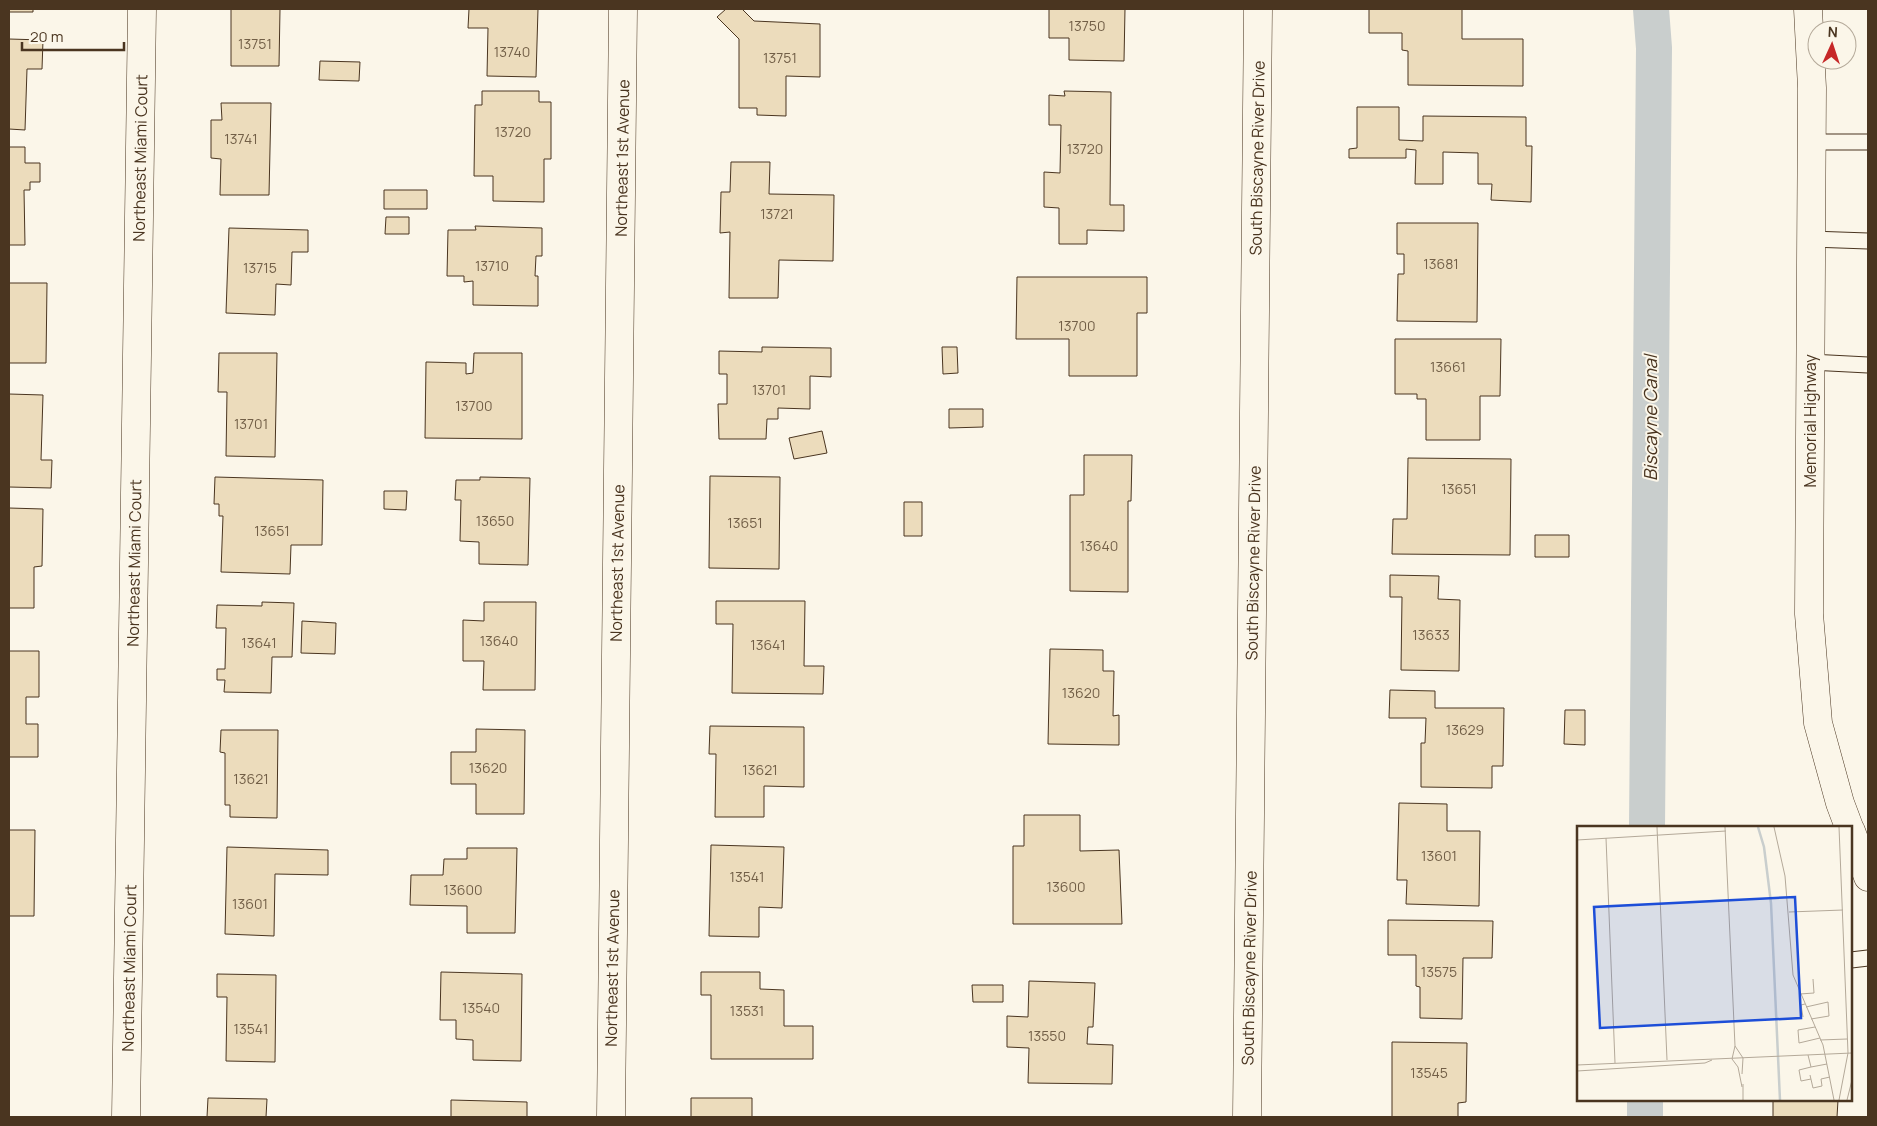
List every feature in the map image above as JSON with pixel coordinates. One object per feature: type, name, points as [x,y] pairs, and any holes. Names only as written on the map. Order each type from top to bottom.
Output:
[{"type":"street","name":"Northeast Miami Court","points":[[126,1117],[142,9]]},
{"type":"street","name":"Northeast 1st Avenue","points":[[611,1117],[623,9]]},
{"type":"street","name":"South Biscayne River Drive","points":[[1247,1117],[1258,9]]},
{"type":"street","name":"Memorial Highway","points":[[1808,9],[1812,88],[1808,614],[1818,723],[1840,803],[1849,826]]},
{"type":"street","points":[[1852,834],[1868,877]]},
{"type":"lane","points":[[1812,142],[1868,142]]},
{"type":"lane","points":[[1811,239],[1868,241]]},
{"type":"lane","points":[[1810,362],[1868,365]]},
{"type":"lane","points":[[1852,960],[1868,958]]},
{"type":"building","points":[[9,9],[33,9],[33,12],[9,12]]},
{"type":"building","points":[[231,9],[280,9],[279,66],[231,66]]},
{"type":"building","points":[[469,9],[538,9],[536,77],[487,76],[488,28],[468,28]]},
{"type":"building","points":[[726,9],[742,9],[754,21],[820,24],[820,77],[786,76],[786,116],[757,115],[757,108],[739,108],[739,39],[717,17]]},
{"type":"building","points":[[1049,9],[1125,9],[1124,61],[1069,60],[1069,38],[1049,38]]},
{"type":"building","points":[[1369,9],[1462,9],[1462,39],[1523,39],[1523,86],[1408,85],[1408,51],[1402,50],[1402,33],[1369,33]]},
{"type":"building","points":[[9,39],[43,40],[42,69],[27,69],[25,130],[9,129]]},
{"type":"building","points":[[320,61],[360,62],[359,81],[319,80]]},
{"type":"building","points":[[482,91],[539,91],[539,102],[551,102],[551,159],[544,159],[544,202],[493,201],[493,176],[474,176],[475,105],[482,105]]},
{"type":"building","points":[[1064,91],[1111,92],[1110,205],[1124,205],[1124,231],[1087,230],[1087,244],[1059,244],[1059,208],[1044,207],[1044,172],[1060,173],[1061,125],[1049,125],[1049,95],[1065,96]]},
{"type":"building","points":[[221,103],[271,103],[269,195],[220,195],[221,159],[211,158],[211,120],[222,120]]},
{"type":"building","points":[[1357,107],[1399,107],[1399,140],[1423,141],[1423,116],[1526,117],[1526,146],[1532,146],[1531,202],[1491,200],[1492,184],[1478,184],[1478,153],[1443,152],[1443,184],[1415,184],[1416,150],[1406,149],[1406,158],[1349,158],[1349,149],[1357,148]]},
{"type":"building","points":[[9,147],[25,147],[25,163],[40,163],[40,182],[30,182],[30,190],[24,190],[25,245],[9,245]]},
{"type":"building","points":[[731,162],[770,162],[769,194],[834,195],[833,261],[779,260],[778,298],[729,298],[730,232],[720,233],[721,192],[730,192]]},
{"type":"building","points":[[384,190],[427,190],[427,209],[384,209]]},
{"type":"building","points":[[386,217],[409,217],[409,234],[385,234]]},
{"type":"building","points":[[1397,223],[1478,223],[1477,322],[1397,321],[1398,274],[1404,274],[1404,254],[1397,254]]},
{"type":"building","points":[[475,226],[542,228],[542,256],[536,256],[535,276],[538,276],[538,306],[473,305],[473,281],[464,282],[464,276],[447,276],[448,230],[476,230]]},
{"type":"building","points":[[229,228],[308,230],[308,252],[292,252],[291,285],[276,284],[275,315],[226,313]]},
{"type":"building","points":[[1017,277],[1147,277],[1147,313],[1137,313],[1137,376],[1069,376],[1069,339],[1016,339]]},
{"type":"building","points":[[9,283],[47,283],[46,363],[9,363]]},
{"type":"building","points":[[1395,339],[1501,339],[1500,396],[1480,396],[1480,440],[1426,440],[1426,399],[1417,399],[1417,394],[1395,394]]},
{"type":"building","points":[[762,347],[831,348],[831,377],[810,376],[810,409],[778,408],[778,419],[767,419],[766,439],[719,439],[718,404],[727,404],[727,374],[719,374],[719,351],[762,352]]},
{"type":"building","points":[[942,347],[957,347],[958,373],[943,374]]},
{"type":"building","points":[[219,353],[277,353],[275,457],[226,456],[227,392],[218,392]]},
{"type":"building","points":[[474,353],[522,353],[522,439],[425,438],[426,362],[466,363],[466,374],[473,373]]},
{"type":"building","points":[[9,394],[43,395],[41,460],[52,460],[51,488],[9,487]]},
{"type":"building","points":[[949,409],[983,409],[983,427],[949,428]]},
{"type":"building","points":[[822,431],[827,453],[794,459],[789,438]]},
{"type":"building","points":[[1084,455],[1132,455],[1131,501],[1128,501],[1128,592],[1070,591],[1070,495],[1084,495]]},
{"type":"building","points":[[1408,458],[1511,459],[1510,555],[1392,554],[1393,519],[1407,519]]},
{"type":"building","points":[[710,476],[780,477],[779,569],[709,568]]},
{"type":"building","points":[[215,477],[323,480],[322,545],[291,545],[290,574],[221,572],[223,516],[219,516],[219,504],[214,504]]},
{"type":"building","points":[[480,477],[530,478],[528,565],[479,564],[479,542],[460,541],[461,500],[455,500],[456,480],[480,480]]},
{"type":"building","points":[[384,491],[407,491],[406,510],[384,509]]},
{"type":"building","points":[[904,502],[922,502],[922,536],[904,536]]},
{"type":"building","points":[[9,508],[43,509],[42,566],[34,567],[34,608],[9,608]]},
{"type":"building","points":[[1535,535],[1569,535],[1569,557],[1535,557]]},
{"type":"building","points":[[1390,575],[1439,576],[1438,599],[1460,600],[1459,671],[1401,670],[1402,597],[1390,597]]},
{"type":"building","points":[[716,601],[805,601],[804,666],[824,666],[823,694],[732,693],[733,624],[716,624]]},
{"type":"building","points":[[262,602],[294,603],[292,657],[272,657],[271,693],[224,692],[225,680],[217,680],[217,669],[225,669],[226,628],[216,628],[217,605],[262,606]]},
{"type":"building","points":[[484,602],[536,602],[535,690],[483,690],[484,661],[463,661],[463,620],[484,621]]},
{"type":"building","points":[[302,621],[336,623],[335,654],[301,653]]},
{"type":"building","points":[[1050,649],[1103,650],[1103,671],[1114,671],[1113,716],[1119,715],[1119,745],[1048,744]]},
{"type":"building","points":[[9,651],[39,651],[39,697],[26,697],[26,724],[38,724],[38,757],[9,757]]},
{"type":"building","points":[[1390,690],[1435,691],[1435,708],[1504,708],[1503,766],[1492,766],[1492,788],[1421,787],[1421,743],[1425,743],[1426,718],[1389,718]]},
{"type":"building","points":[[1565,710],[1585,710],[1585,745],[1564,744]]},
{"type":"building","points":[[710,726],[804,727],[804,787],[764,786],[764,817],[715,817],[716,754],[709,754]]},
{"type":"building","points":[[476,729],[525,730],[524,814],[476,814],[476,784],[451,784],[451,752],[476,752]]},
{"type":"building","points":[[221,730],[278,730],[277,818],[230,817],[230,805],[225,805],[225,753],[220,752]]},
{"type":"building","points":[[1399,803],[1447,804],[1447,831],[1480,831],[1479,906],[1406,904],[1407,880],[1397,880]]},
{"type":"building","points":[[1024,815],[1080,815],[1080,851],[1119,850],[1122,924],[1013,924],[1013,846],[1024,846]]},
{"type":"building","points":[[9,830],[35,830],[34,916],[9,916]]},
{"type":"building","points":[[711,845],[784,847],[782,908],[759,907],[759,937],[709,936]]},
{"type":"building","points":[[227,847],[328,850],[328,875],[275,874],[274,936],[225,934]]},
{"type":"building","points":[[467,848],[517,848],[515,933],[467,933],[467,906],[410,905],[411,875],[443,875],[444,859],[467,859]]},
{"type":"building","points":[[1388,920],[1493,921],[1492,958],[1463,958],[1462,1019],[1420,1018],[1420,987],[1416,986],[1416,955],[1388,955]]},
{"type":"building","points":[[441,972],[522,974],[521,1061],[473,1060],[473,1040],[456,1039],[456,1020],[440,1020]]},
{"type":"building","points":[[701,972],[760,972],[760,989],[784,990],[784,1026],[813,1026],[813,1059],[711,1059],[711,995],[701,995]]},
{"type":"building","points":[[217,974],[276,975],[275,1062],[226,1061],[227,997],[217,997]]},
{"type":"building","points":[[1029,981],[1095,983],[1093,1027],[1088,1027],[1087,1044],[1113,1045],[1112,1084],[1028,1083],[1029,1048],[1007,1047],[1007,1016],[1028,1017]]},
{"type":"building","points":[[972,985],[1003,985],[1003,1002],[973,1002]]},
{"type":"building","points":[[1392,1042],[1467,1043],[1466,1102],[1458,1103],[1458,1117],[1392,1117]]},
{"type":"building","points":[[208,1098],[267,1099],[266,1117],[207,1117]]},
{"type":"building","points":[[691,1098],[752,1098],[752,1117],[691,1117]]},
{"type":"building","points":[[451,1100],[527,1102],[527,1117],[451,1117]]},
{"type":"building","points":[[1773,1101],[1838,1101],[1837,1117],[1773,1117]]},
{"type":"waterway","name":"Biscayne Canal","points":[[1647,826],[1654,48],[1651,9]]},
{"type":"waterway","name":"Biscayne Canal","points":[[1645,1101],[1645,1117]]}]
